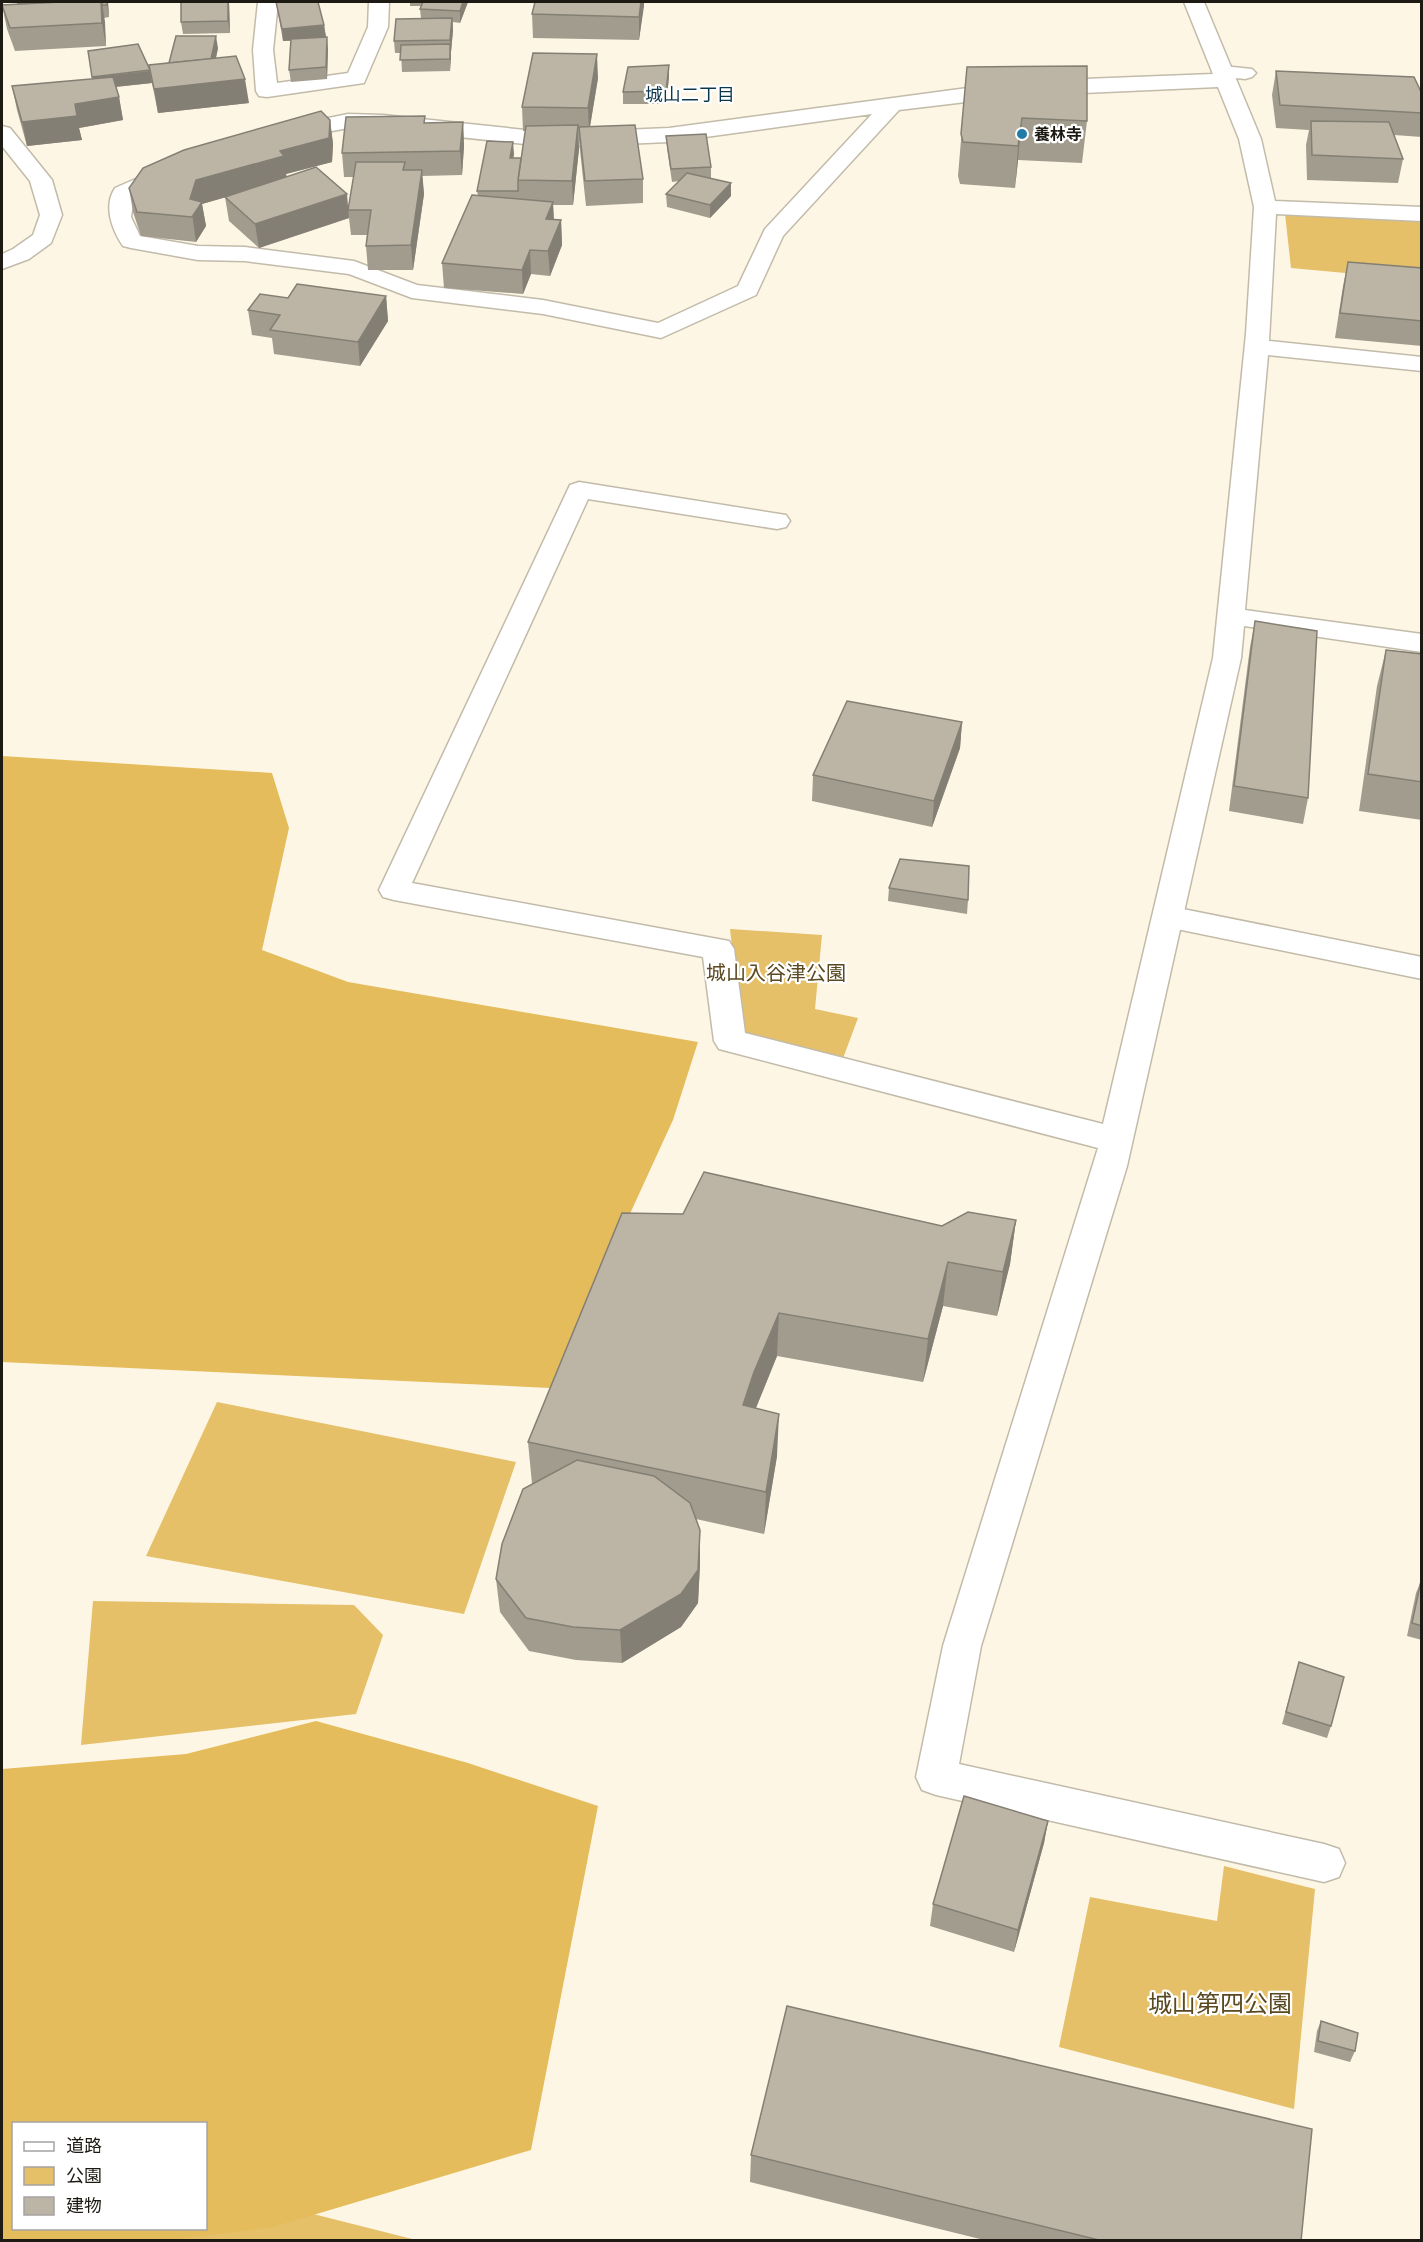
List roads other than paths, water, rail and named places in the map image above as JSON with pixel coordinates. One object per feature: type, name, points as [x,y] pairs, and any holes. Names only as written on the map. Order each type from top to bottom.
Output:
[{"type":"street","points":[[268,2],[263,50],[267,91],[356,78],[378,27],[379,2]]},
{"type":"street","points":[[1194,2],[1231,75],[1250,139],[1265,207],[1257,347],[1227,658],[1116,1140],[963,1646],[936,1777],[1324,1863]]},
{"type":"street","points":[[892,105],[772,234],[748,290],[661,331],[543,307],[412,291],[354,268],[246,254],[198,253],[131,241],[120,217],[123,193],[180,168],[307,129],[348,121],[383,122],[554,140],[669,135],[892,105],[928,98],[1231,75]]},
{"type":"street","points":[[2,133],[41,180],[51,215],[43,238],[21,254],[2,262]]},
{"type":"street","points":[[1265,207],[1422,214]]},
{"type":"street","points":[[1257,347],[1422,364]]},
{"type":"street","points":[[777,521],[579,490],[394,890],[718,948],[730,1041],[1116,1140]]},
{"type":"street","points":[[1231,616],[1422,643]]},
{"type":"street","points":[[1168,917],[1422,968]]},
{"type":"place","name":"養林寺","points":[[1022,134]]},
{"type":"district","name":"城山二丁目","points":[[690,95]]},
{"type":"park label","name":"城山入谷津公園","points":[[776,973]]},
{"type":"park label","name":"城山第四公園","points":[[1220,2004]]}]
